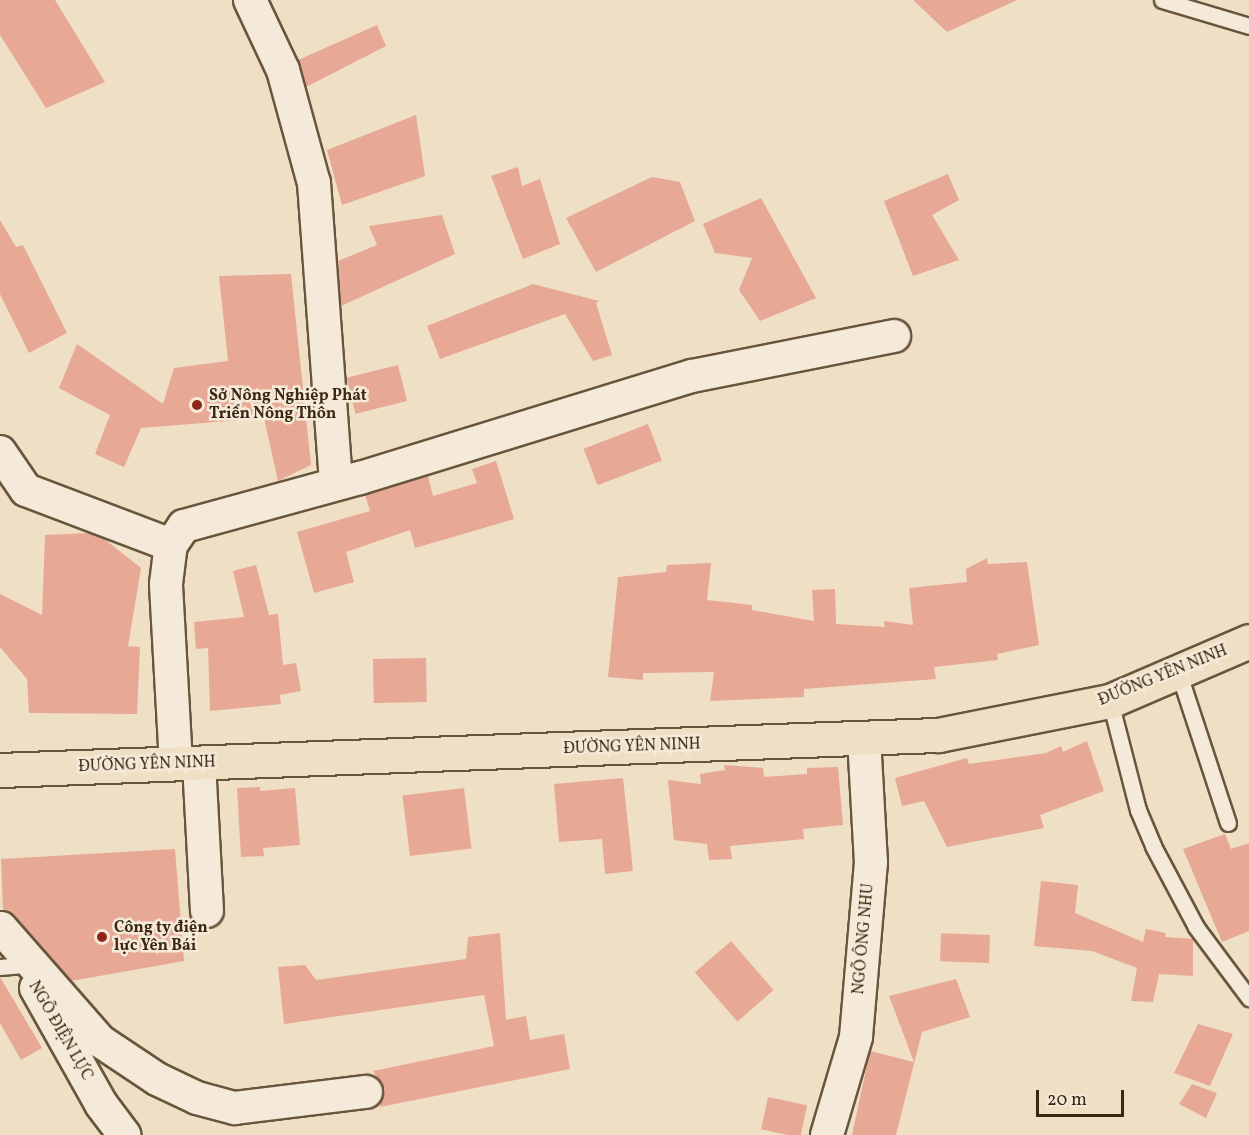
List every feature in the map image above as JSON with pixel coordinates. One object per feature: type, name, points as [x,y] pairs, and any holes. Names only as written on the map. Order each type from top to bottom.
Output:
[{"type":"main road","name":"ĐƯỜNG YÊN NINH","points":[[0,771],[938,735],[1110,700],[1249,641]]},
{"type":"street","points":[[250,0],[283,70],[314,183],[336,482]]},
{"type":"street","points":[[207,911],[166,584],[171,545],[184,526],[198,520],[336,482],[360,478],[692,376],[894,336]]},
{"type":"street","points":[[0,452],[26,490],[171,545]]},
{"type":"street","name":"NGÕ ÔNG NHU","points":[[827,1135],[856,1036],[871,863],[864,738]]},
{"type":"street","points":[[1,926],[100,1041],[158,1079],[197,1098],[235,1108],[366,1092]]},
{"type":"street","name":"NGÕ ĐIỆN LỰC","points":[[1,926],[11,966],[101,1104],[124,1135]]},
{"type":"lane","points":[[1162,0],[1249,26]]},
{"type":"lane","points":[[1178,671],[1228,823]]},
{"type":"lane","points":[[1110,700],[1138,810],[1153,846],[1196,927],[1249,998]]},
{"type":"building","points":[[0,0],[55,0],[105,82],[46,108],[0,35]]},
{"type":"building","points":[[913,0],[1017,0],[947,32]]},
{"type":"building","points":[[377,25],[386,46],[306,87],[298,60]]},
{"type":"building","points":[[416,115],[425,176],[342,205],[327,150]]},
{"type":"building","points":[[518,167],[522,186],[540,179],[560,244],[523,259],[491,176]]},
{"type":"building","points":[[948,174],[959,200],[932,215],[959,260],[913,276],[884,201]]},
{"type":"building","points":[[652,177],[680,182],[695,221],[596,272],[566,218]]},
{"type":"building","points":[[761,198],[816,298],[760,321],[739,290],[752,258],[715,253],[703,224]]},
{"type":"building","points":[[442,215],[455,254],[341,306],[338,261],[377,245],[369,226]]},
{"type":"building","points":[[0,220],[16,247],[23,245],[67,333],[29,353],[0,294]]},
{"type":"building","name":"Sở Nông Nghiệp Phát Triển Nông Thôn","points":[[291,274],[311,465],[278,481],[264,418],[141,428],[124,467],[95,454],[110,415],[59,388],[77,344],[163,404],[174,368],[228,361],[219,276]]},
{"type":"building","points":[[533,284],[599,301],[596,303],[612,355],[593,361],[565,314],[440,359],[427,326]]},
{"type":"building","points":[[398,365],[407,401],[356,414],[347,378]]},
{"type":"building","points":[[648,424],[662,460],[598,485],[584,449]]},
{"type":"building","points":[[496,461],[514,519],[415,548],[410,530],[346,552],[354,582],[314,593],[297,532],[370,511],[365,495],[428,476],[433,496],[477,483],[472,469]]},
{"type":"building","points":[[89,533],[103,538],[141,568],[128,646],[140,647],[137,714],[29,713],[27,679],[0,647],[0,594],[42,615],[45,535]]},
{"type":"building","points":[[987,558],[988,564],[1027,562],[1039,645],[997,654],[998,660],[934,667],[936,679],[804,689],[804,697],[710,701],[714,672],[643,673],[643,680],[608,677],[618,577],[666,572],[667,565],[711,563],[707,600],[752,605],[752,610],[814,621],[812,590],[835,589],[836,624],[885,627],[884,621],[913,625],[909,588],[967,582],[966,569]]},
{"type":"building","points":[[256,565],[269,615],[278,614],[283,665],[296,663],[301,691],[280,695],[281,704],[210,711],[208,648],[196,649],[194,622],[244,617],[233,571]]},
{"type":"building","points":[[426,658],[427,702],[374,703],[373,659]]},
{"type":"building","points":[[1087,741],[1104,791],[1040,815],[1044,828],[947,847],[924,801],[902,806],[895,778],[967,758],[969,764],[1046,753],[1061,746],[1063,752]]},
{"type":"building","points":[[724,765],[763,768],[764,777],[807,774],[807,768],[838,767],[843,825],[803,829],[804,839],[730,846],[732,859],[709,860],[707,844],[674,840],[668,780],[701,784],[700,774],[725,770]]},
{"type":"building","points":[[623,778],[633,871],[605,874],[602,839],[559,842],[554,784]]},
{"type":"building","points":[[260,787],[260,791],[295,788],[300,845],[263,848],[264,856],[241,857],[237,788]]},
{"type":"building","points":[[464,788],[471,849],[410,856],[402,796]]},
{"type":"building","points":[[1225,834],[1231,849],[1249,843],[1249,931],[1222,942],[1183,849]]},
{"type":"building","name":"Công ty điện lực Yên Bái","points":[[175,849],[184,961],[71,981],[15,916],[3,911],[1,859]]},
{"type":"building","points":[[1041,881],[1078,885],[1075,913],[1143,942],[1146,929],[1166,933],[1165,937],[1193,939],[1193,976],[1159,974],[1153,1002],[1131,1001],[1137,968],[1092,951],[1034,946]]},
{"type":"building","points":[[500,933],[506,1020],[526,1016],[530,1040],[564,1034],[570,1069],[380,1107],[384,1089],[373,1071],[494,1046],[484,995],[284,1024],[278,967],[305,965],[316,980],[466,959],[468,937]]},
{"type":"building","points":[[941,933],[990,935],[989,963],[940,961]]},
{"type":"building","points":[[731,941],[774,990],[737,1022],[695,972]]},
{"type":"building","points":[[0,977],[42,1048],[21,1060],[0,1023]]},
{"type":"building","points":[[956,979],[970,1017],[922,1032],[896,1135],[852,1135],[870,1051],[914,1062],[889,996]]},
{"type":"building","points":[[1198,1024],[1233,1034],[1210,1086],[1174,1073]]},
{"type":"building","points":[[1192,1084],[1217,1093],[1206,1118],[1179,1104]]},
{"type":"building","points":[[768,1097],[807,1105],[801,1135],[788,1135],[761,1129]]},
{"type":"place","name":"Sở Nông Nghiệp Phát Triển Nông Thôn","points":[[197,405]]},
{"type":"place","name":"Công ty điện lực Yên Bái","points":[[102,937]]}]
